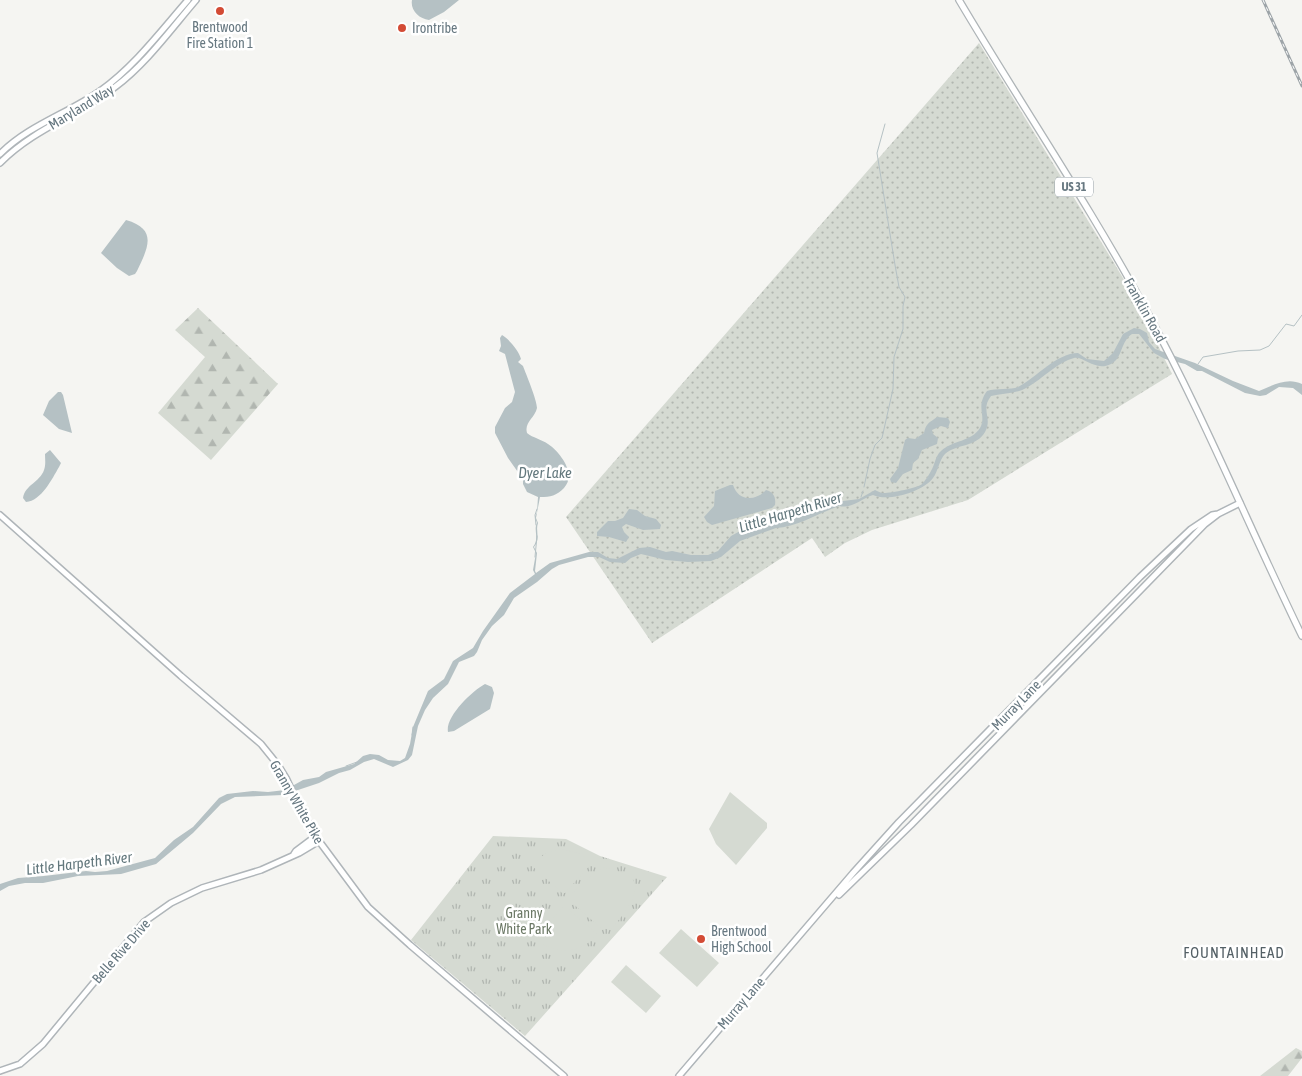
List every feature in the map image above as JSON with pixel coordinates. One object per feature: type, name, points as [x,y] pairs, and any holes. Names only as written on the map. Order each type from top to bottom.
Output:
[{"type":"main road","name":"Maryland Way","points":[[0,154],[27,131],[89,98],[122,77],[188,0]]},
{"type":"main road","name":"Maryland Way","points":[[0,163],[30,137],[98,98],[150,53],[196,0]]},
{"type":"main road","name":"Franklin Road","points":[[959,0],[1117,258],[1161,338],[1302,636]]},
{"type":"main road","name":"Murray Lane","points":[[824,908],[910,825],[1205,524],[1218,514],[1240,502]]},
{"type":"main road","name":"Murray Lane","points":[[679,1076],[899,822],[1140,578],[1192,529],[1212,515],[1218,514]]},
{"type":"main road","name":"Granny White Pike","points":[[0,515],[181,676],[252,735],[269,752],[286,778],[317,838],[368,907],[564,1076]]},
{"type":"main road","name":"Belle Rive Drive","points":[[0,1071],[20,1064],[43,1044],[144,922],[171,903],[202,888],[261,870],[299,853],[317,838]]},
{"type":"green space","points":[[979,43],[1133,295],[1172,374],[968,500],[872,530],[845,543],[825,557],[812,538],[652,643],[566,517]]},
{"type":"green space","points":[[198,308],[278,384],[211,460],[158,413],[205,357],[175,330]]},
{"type":"green space","points":[[730,792],[767,823],[767,828],[736,865],[716,844],[709,829]]},
{"type":"green space","name":"Granny White Park","points":[[493,836],[566,839],[600,856],[667,877],[525,1036],[411,940]]},
{"type":"green space","points":[[562,849],[581,854],[592,863],[565,893],[562,893],[531,865],[546,853]]},
{"type":"green space","points":[[603,867],[627,875],[633,880],[635,886],[633,899],[611,930],[601,928],[571,902],[570,896],[582,883]]},
{"type":"green space","points":[[563,907],[566,907],[597,934],[591,941],[576,949],[559,950],[551,948],[536,939]]},
{"type":"green space","points":[[681,929],[719,963],[697,987],[659,953]]},
{"type":"green space","points":[[626,965],[661,996],[646,1013],[611,982]]},
{"type":"green space","points":[[1296,1048],[1302,1051],[1302,1058],[1288,1076],[1260,1076]]},
{"type":"water","points":[[412,0],[459,0],[444,12],[429,20],[422,18],[416,13],[412,7]]},
{"type":"water","points":[[126,220],[143,229],[148,240],[137,271],[129,276],[101,253]]},
{"type":"water","name":"Dyer Lake","points":[[1134,328],[1147,333],[1149,342],[1155,349],[1195,363],[1233,381],[1259,391],[1280,383],[1296,382],[1302,384],[1302,395],[1293,388],[1279,387],[1266,395],[1260,396],[1245,393],[1202,371],[1197,371],[1185,364],[1165,359],[1154,353],[1139,334],[1132,334],[1125,341],[1118,358],[1111,364],[1100,366],[1074,358],[1062,363],[1024,389],[991,396],[986,410],[988,422],[985,432],[972,443],[955,448],[945,454],[933,478],[922,488],[896,496],[879,497],[873,495],[853,505],[839,506],[800,522],[776,528],[740,541],[721,557],[711,561],[688,562],[666,560],[641,554],[625,563],[610,562],[599,557],[588,557],[559,565],[552,569],[514,598],[504,615],[492,626],[482,640],[474,656],[459,662],[448,684],[433,698],[425,710],[418,726],[412,755],[408,760],[393,767],[374,759],[319,783],[283,795],[235,797],[221,804],[193,833],[156,864],[121,874],[78,876],[43,883],[25,883],[9,886],[0,891],[0,884],[18,878],[86,871],[107,871],[155,858],[174,840],[193,827],[219,798],[227,794],[285,790],[303,780],[319,777],[326,772],[354,764],[363,756],[370,754],[379,755],[388,760],[400,761],[405,758],[413,727],[428,691],[444,679],[453,661],[473,648],[510,593],[535,574],[533,570],[536,553],[533,547],[536,541],[537,523],[535,517],[538,497],[527,492],[523,484],[523,476],[520,475],[508,458],[495,433],[495,427],[505,408],[512,402],[515,392],[505,354],[499,351],[502,335],[508,339],[520,356],[521,359],[518,362],[523,366],[537,404],[536,411],[528,423],[527,433],[545,442],[557,452],[568,470],[569,476],[568,482],[558,493],[553,496],[540,497],[536,518],[538,523],[538,538],[534,547],[537,553],[536,573],[550,563],[589,552],[598,552],[608,558],[617,559],[639,548],[650,547],[666,552],[708,555],[718,551],[731,536],[742,530],[769,524],[776,519],[818,509],[835,502],[859,499],[875,490],[885,493],[919,486],[928,476],[937,455],[941,451],[946,447],[967,439],[980,428],[982,424],[981,407],[987,391],[1018,387],[1055,361],[1070,354],[1078,353],[1087,359],[1104,361],[1113,353],[1123,334]]},
{"type":"water","points":[[58,392],[61,392],[63,395],[72,433],[59,429],[43,415],[49,401]]},
{"type":"water","points":[[937,417],[948,418],[950,422],[948,428],[941,426],[932,430],[933,434],[938,438],[937,444],[922,450],[918,459],[913,463],[912,470],[903,474],[896,483],[891,482],[890,479],[898,468],[905,440],[908,438],[915,439],[924,433],[927,425]]},
{"type":"water","points":[[50,450],[61,463],[41,494],[26,502],[23,498],[24,494],[42,474],[45,466],[45,454]]},
{"type":"water","points":[[733,485],[739,494],[747,498],[757,497],[766,490],[769,491],[774,496],[775,505],[772,508],[712,525],[704,517],[714,506],[715,491]]},
{"type":"water","points":[[629,509],[637,510],[645,516],[656,519],[661,525],[660,529],[643,530],[626,524],[622,527],[629,537],[626,542],[597,536],[597,532],[608,521],[623,518]]},
{"type":"water","points":[[485,684],[492,687],[494,693],[490,709],[454,731],[448,732],[448,726],[455,712],[473,692]]},
{"type":"waterway","points":[[864,487],[875,445],[882,438],[893,389],[894,357],[903,329],[905,297],[899,287],[877,153],[885,124]]},
{"type":"waterway","points":[[1198,364],[1203,357],[1238,351],[1260,350],[1269,346],[1286,324],[1294,326],[1302,315]]},
{"type":"waterway","points":[[861,497],[863,491]]},
{"type":"waterway","points":[[536,525],[535,515],[537,509]]},
{"type":"waterway","points":[[535,557],[537,536]]},
{"type":"waterway","name":"Little Harpeth River","points":[[412,735],[413,727]]},
{"type":"waterway","name":"Little Harpeth River","points":[[346,766],[357,762]]},
{"type":"railway","points":[[1263,0],[1302,86]]},
{"type":"place","name":"Brentwood Fire Station 1","points":[[220,11]]},
{"type":"place","name":"Irontribe","points":[[402,28]]},
{"type":"place","name":"Brentwood High School","points":[[701,939]]},
{"type":"district","name":"FOUNTAINHEAD","points":[[1234,952]]}]
